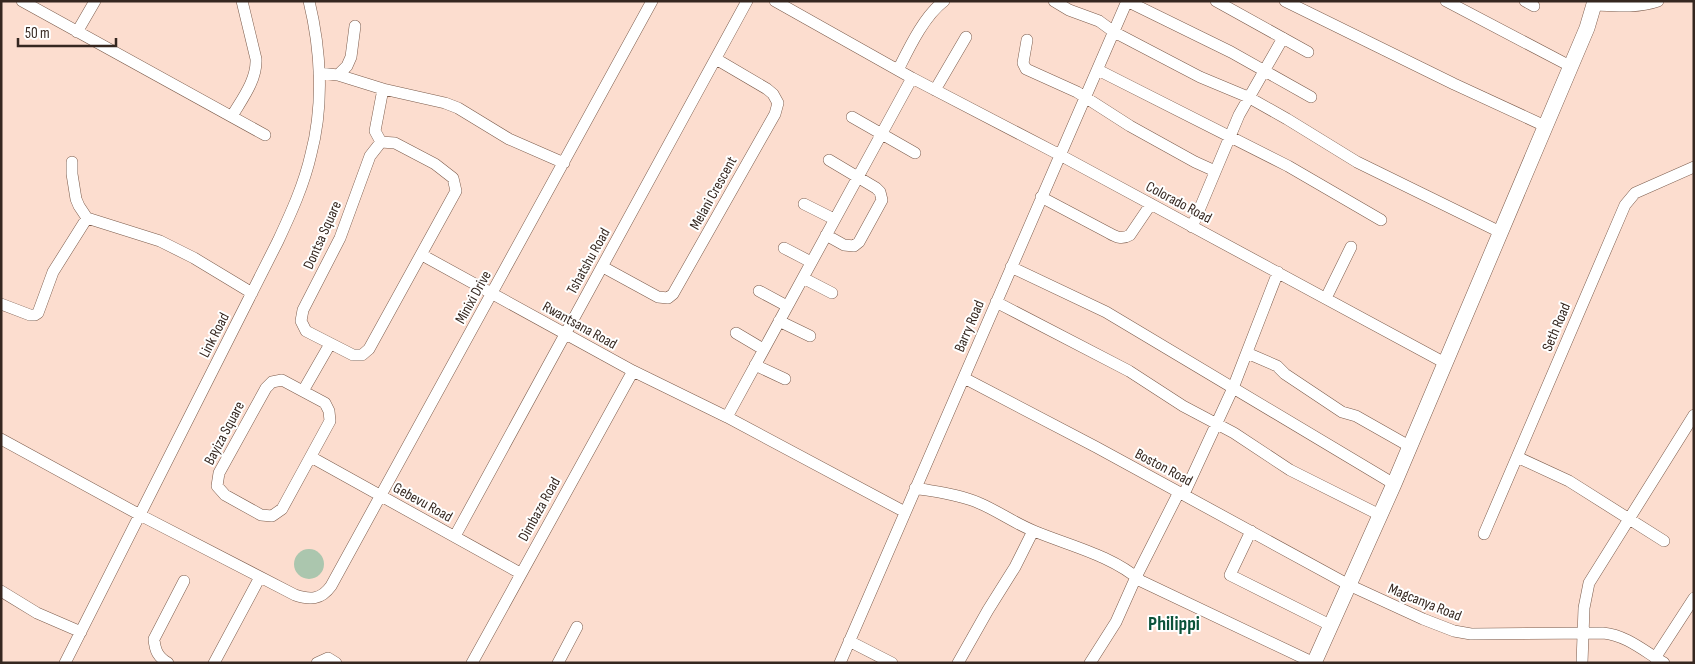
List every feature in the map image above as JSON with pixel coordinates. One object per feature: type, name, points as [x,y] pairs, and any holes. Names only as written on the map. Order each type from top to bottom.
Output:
[{"type":"street","points":[[22,1],[265,135]]},
{"type":"street","points":[[77,32],[94,1]]},
{"type":"street","points":[[232,116],[252,81],[257,65],[242,1]]},
{"type":"street","name":"Link Road","points":[[65,663],[295,205],[309,163],[318,120],[319,73],[317,41],[309,1]]},
{"type":"street","name":"Minixi Drive","points":[[260,577],[295,595],[312,600],[326,592],[382,496],[652,1]]},
{"type":"street","name":"Tshatshu Road","points":[[455,536],[747,1]]},
{"type":"street","name":"Colorado Road","points":[[775,1],[912,78],[1060,155],[1445,363]]},
{"type":"street","points":[[1054,1],[1069,10],[1099,21],[1114,32],[1206,80],[1248,98],[1287,119],[1357,162],[1500,232]]},
{"type":"street","points":[[1127,1],[1231,52],[1311,97]]},
{"type":"street","name":"Barry Road","points":[[840,663],[1127,1]]},
{"type":"street","points":[[1216,1],[1308,52]]},
{"type":"street","points":[[1285,1],[1454,84],[1545,126]]},
{"type":"street","points":[[1446,1],[1570,66]]},
{"type":"street","points":[[915,488],[977,502],[1033,531],[1093,553],[1128,571],[1141,582],[1314,663],[1394,484],[1595,3],[1635,6],[1658,1]]},
{"type":"street","points":[[898,70],[918,33],[940,2]]},
{"type":"street","points":[[338,75],[347,66],[355,26]]},
{"type":"street","points":[[935,90],[966,37]]},
{"type":"street","points":[[1192,226],[1229,137],[1248,98],[1283,38]]},
{"type":"street","points":[[1027,40],[1023,63],[1026,68],[1086,98],[1124,122],[1195,162],[1215,171]]},
{"type":"street","name":"Melani Crescent","points":[[602,267],[658,296],[668,298],[673,294],[774,114],[778,103],[773,94],[716,59]]},
{"type":"street","points":[[1098,70],[1288,166],[1381,220]]},
{"type":"street","points":[[319,73],[338,75],[383,89],[445,103],[458,108],[508,139],[564,163]]},
{"type":"street","points":[[727,417],[912,78]]},
{"type":"street","points":[[381,142],[375,131],[383,89]]},
{"type":"street","points":[[852,117],[915,153]]},
{"type":"street","name":"Dontsa Square","points":[[381,142],[395,143],[435,164],[453,178],[456,191],[369,349],[362,355],[353,355],[306,331],[301,321],[303,310],[340,238],[370,156],[381,142]]},
{"type":"street","points":[[826,235],[844,245],[854,246],[881,203],[882,195],[858,177],[829,160]]},
{"type":"street","points":[[72,162],[76,199],[78,206],[87,218],[160,241],[194,258],[252,293]]},
{"type":"street","name":"Seth Road","points":[[1484,534],[1625,205],[1635,193],[1694,167]]},
{"type":"street","points":[[1041,197],[1121,238],[1130,236],[1151,204]]},
{"type":"street","points":[[804,204],[834,220]]},
{"type":"street","points":[[1,304],[30,315],[38,313],[53,272],[87,218]]},
{"type":"street","points":[[1326,298],[1351,247]]},
{"type":"street","points":[[784,248],[811,262]]},
{"type":"street","name":"Rwantsana Road","points":[[422,254],[633,371],[727,417],[905,512]]},
{"type":"street","points":[[1011,267],[1106,312],[1394,484]]},
{"type":"street","points":[[1090,663],[1116,622],[1136,577],[1182,493],[1232,388],[1278,272]]},
{"type":"street","points":[[802,278],[832,293]]},
{"type":"street","points":[[759,290],[788,306]]},
{"type":"street","points":[[996,302],[1129,371],[1183,406],[1234,433],[1308,480],[1380,515]]},
{"type":"street","points":[[779,321],[810,336]]},
{"type":"street","points":[[736,333],[764,350]]},
{"type":"street","points":[[303,391],[330,344]]},
{"type":"street","points":[[1247,353],[1277,366],[1284,374],[1342,412],[1356,416],[1410,446]]},
{"type":"street","points":[[755,364],[785,379]]},
{"type":"street","name":"Dimbaza Road","points":[[472,663],[633,371]]},
{"type":"street","name":"Boston Road","points":[[964,378],[1251,530],[1349,585]]},
{"type":"street","name":"Bayiza Square","points":[[282,380],[325,403],[329,411],[330,421],[311,457],[282,510],[272,516],[261,515],[225,495],[217,486],[218,473],[266,388],[272,382],[282,380]]},
{"type":"street","points":[[1582,663],[1584,608],[1588,583],[1694,416]]},
{"type":"street","points":[[1,440],[260,577],[214,663]]},
{"type":"street","name":"Gebevu Road","points":[[311,457],[520,573]]},
{"type":"street","points":[[1517,457],[1569,481],[1664,541]]},
{"type":"street","points":[[1251,530],[1230,575],[1330,625]]},
{"type":"street","points":[[958,663],[1015,567],[1033,531]]},
{"type":"street","points":[[168,663],[162,660],[155,650],[154,640],[184,581]]},
{"type":"street","name":"Magcanya Road","points":[[1349,585],[1454,631],[1471,634],[1614,634],[1623,637],[1660,660]]},
{"type":"street","points":[[1,591],[37,613],[80,632]]},
{"type":"street","points":[[1660,660],[1694,598]]},
{"type":"street","points":[[558,663],[577,628]]},
{"type":"street","points":[[849,641],[892,663]]},
{"type":"street","points":[[317,663],[328,658],[336,663]]},
{"type":"green space","points":[[309,549],[320,553],[324,564],[320,575],[309,579],[298,575],[294,564],[298,553]]},
{"type":"district","name":"Philippi","points":[[1174,623]]}]
